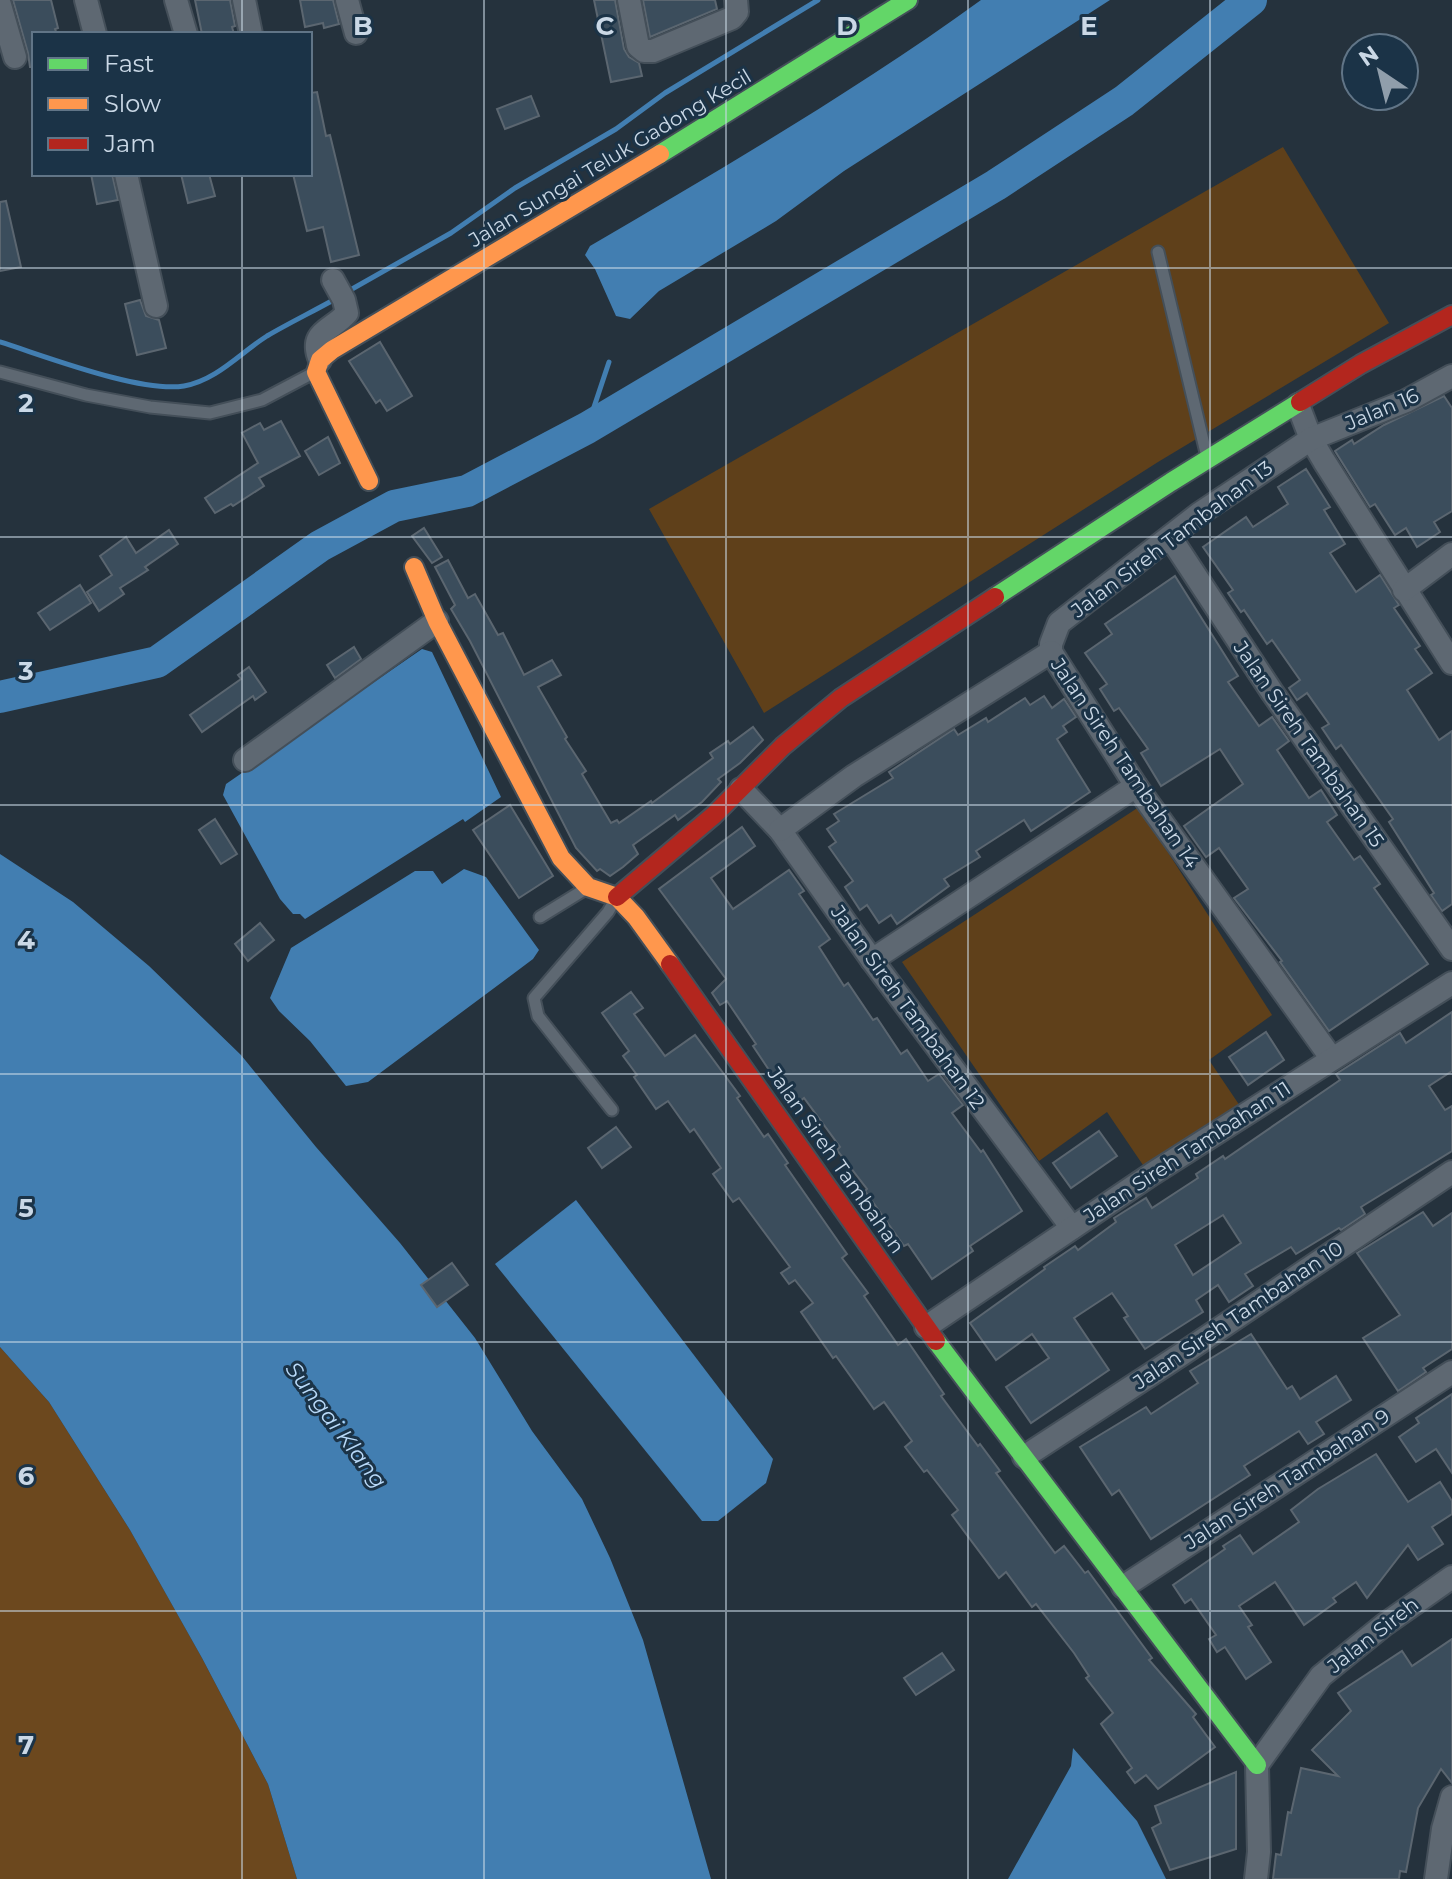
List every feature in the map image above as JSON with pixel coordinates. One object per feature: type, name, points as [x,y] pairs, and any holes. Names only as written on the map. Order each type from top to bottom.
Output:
[{"type":"street","points":[[86,0],[94,32]]},
{"type":"street","points":[[176,0],[185,32]]},
{"type":"street","points":[[244,0],[251,32]]},
{"type":"street","points":[[347,0],[356,33]]},
{"type":"street","points":[[629,0],[638,46],[644,51],[653,51],[732,18],[737,12],[736,0]]},
{"type":"street","name":"Jalan Sungai Teluk Gadong Kecil","points":[[323,360],[908,0]]},
{"type":"street","points":[[0,5],[15,57]]},
{"type":"street","points":[[126,176],[156,306]]},
{"type":"street","points":[[333,280],[347,313],[319,336],[316,343],[341,428],[369,481]]},
{"type":"street","points":[[617,897],[714,815],[783,746],[841,698],[928,639],[1361,364],[1452,315]]},
{"type":"street","name":"Jalan 16","points":[[1311,439],[1406,401],[1452,376]]},
{"type":"street","points":[[1298,405],[1311,439],[1452,663]]},
{"type":"street","name":"Jalan Sireh Tambahan 13","points":[[1051,652],[1059,623],[1199,514],[1311,439]]},
{"type":"street","name":"Jalan Sireh Tambahan 15","points":[[1170,537],[1272,692],[1452,949]]},
{"type":"street","points":[[1404,590],[1452,554]]},
{"type":"street","name":"Jalan Sireh Tambahan","points":[[414,567],[437,621],[561,858],[588,887],[617,897],[636,917],[926,1327],[1257,1765]]},
{"type":"street","points":[[245,760],[437,621]]},
{"type":"street","name":"Jalan Sireh Tambahan 14","points":[[780,830],[854,776],[1051,652],[1136,786],[1332,1059]]},
{"type":"street","points":[[872,960],[1136,786]]},
{"type":"street","name":"Jalan Sireh Tambahan 12","points":[[741,789],[780,830],[872,960],[1072,1228]]},
{"type":"street","name":"Jalan Sireh Tambahan 11","points":[[926,1327],[1072,1228],[1452,983]]},
{"type":"street","name":"Jalan Sireh Tambahan 10","points":[[1024,1457],[1452,1172]]},
{"type":"street","name":"Jalan Sireh Tambahan 9","points":[[1123,1587],[1452,1372]]},
{"type":"street","name":"Jalan Sireh","points":[[1257,1765],[1321,1676],[1384,1625],[1452,1577]]},
{"type":"street","points":[[1256,1879],[1259,1852],[1257,1765]]},
{"type":"street","points":[[1436,1879],[1443,1829],[1452,1797]]},
{"type":"lane","points":[[1158,252],[1208,461]]},
{"type":"lane","points":[[0,372],[86,395],[150,407],[210,413],[262,400],[323,360]]},
{"type":"lane","points":[[540,917],[588,887]]},
{"type":"lane","points":[[612,1110],[538,1016],[534,998],[608,912],[617,897]]},
{"type":"shaded area","points":[[1283,147],[1389,323],[1158,462],[764,713],[649,509]]},
{"type":"shaded area","points":[[1139,807],[1272,1015],[1209,1060],[1240,1106],[1145,1168],[1107,1112],[1039,1161],[902,962]]},
{"type":"shaded area","points":[[0,1347],[49,1402],[130,1530],[202,1658],[268,1784],[297,1879],[0,1879]]},
{"type":"water","points":[[981,0],[1110,0],[844,171],[776,221],[659,291],[630,319],[616,316],[595,269],[585,255],[590,246],[838,97]]},
{"type":"water","points":[[422,649],[432,652],[501,797],[305,919],[300,914],[293,914],[280,899],[223,795],[226,784]]},
{"type":"water","name":"Sungai Klang","points":[[0,854],[73,902],[149,966],[241,1055],[400,1243],[475,1338],[532,1431],[582,1499],[610,1558],[643,1640],[711,1879],[297,1879],[268,1784],[202,1658],[130,1530],[49,1402],[0,1347]]},
{"type":"water","points":[[464,869],[486,877],[539,950],[533,959],[368,1082],[346,1086],[270,998],[291,948],[415,871],[433,871],[442,884]]},
{"type":"water","points":[[576,1200],[773,1459],[766,1483],[718,1521],[702,1521],[495,1264]]},
{"type":"water","points":[[1073,1748],[1137,1821],[1166,1879],[1008,1879],[1071,1766]]},
{"type":"building","points":[[13,0],[51,0],[58,28],[56,32],[32,32],[32,67]]},
{"type":"building","points":[[195,0],[230,0],[233,32],[202,32]]},
{"type":"building","points":[[300,0],[333,0],[339,24],[324,28],[323,23],[305,27]]},
{"type":"building","points":[[594,0],[615,0],[624,49],[629,57],[639,63],[642,76],[611,82]]},
{"type":"building","points":[[643,0],[715,0],[717,9],[650,37]]},
{"type":"building","points":[[317,92],[326,136],[330,135],[359,255],[331,262],[323,227],[307,231],[293,176],[312,176],[312,93]]},
{"type":"building","points":[[531,96],[539,116],[505,129],[497,109]]},
{"type":"building","points":[[91,176],[112,176],[118,200],[97,204]]},
{"type":"building","points":[[181,176],[210,176],[215,196],[188,203]]},
{"type":"building","points":[[6,201],[21,267],[0,271],[0,202]]},
{"type":"building","points":[[140,300],[146,316],[159,320],[166,348],[137,355],[125,304]]},
{"type":"building","points":[[380,342],[412,396],[387,411],[380,400],[376,403],[349,361]]},
{"type":"building","points":[[1444,396],[1452,408],[1452,511],[1434,522],[1440,532],[1417,547],[1406,528],[1395,535],[1375,504],[1370,507],[1335,451]]},
{"type":"building","points":[[281,421],[300,456],[259,478],[264,486],[233,506],[231,504],[215,513],[205,498],[258,463],[242,433],[260,423],[264,430]]},
{"type":"building","points":[[328,437],[340,463],[319,475],[305,451]]},
{"type":"building","points":[[1306,469],[1330,507],[1324,510],[1345,544],[1330,553],[1356,592],[1380,575],[1399,605],[1394,608],[1420,646],[1415,649],[1432,673],[1407,690],[1439,740],[1452,731],[1452,904],[1442,911],[1389,822],[1393,819],[1341,745],[1336,749],[1322,728],[1329,724],[1307,693],[1297,700],[1289,688],[1300,680],[1272,640],[1267,644],[1244,610],[1241,612],[1228,593],[1233,590],[1203,547],[1246,517],[1253,527],[1288,504],[1278,487]]},
{"type":"building","points":[[424,528],[442,557],[432,563],[412,536]]},
{"type":"building","points":[[169,530],[178,544],[145,567],[148,570],[120,588],[124,594],[99,611],[87,592],[112,575],[100,556],[126,537],[136,553]]},
{"type":"building","points":[[448,560],[468,598],[475,594],[498,635],[503,633],[524,675],[552,660],[561,675],[538,687],[586,771],[582,774],[611,823],[617,820],[619,823],[652,803],[713,758],[710,753],[728,741],[730,744],[753,727],[763,740],[718,779],[721,782],[702,802],[678,820],[675,815],[633,845],[638,854],[623,867],[610,876],[600,869],[597,871],[576,848],[451,609],[455,605],[435,567]]},
{"type":"building","points":[[1175,576],[1238,676],[1228,682],[1259,726],[1272,717],[1289,741],[1277,750],[1309,798],[1321,790],[1337,815],[1327,822],[1354,860],[1360,856],[1380,884],[1374,888],[1428,964],[1329,1031],[1282,961],[1234,898],[1248,889],[1219,848],[1206,857],[1184,826],[1243,784],[1220,749],[1161,786],[1141,753],[1148,749],[1119,708],[1114,711],[1100,689],[1107,684],[1085,653],[1112,634],[1105,624]]},
{"type":"building","points":[[80,585],[91,603],[50,630],[38,613]]},
{"type":"building","points":[[354,647],[361,659],[335,678],[327,665]]},
{"type":"building","points":[[249,667],[266,692],[255,700],[253,696],[202,732],[190,715],[241,679],[238,675]]},
{"type":"building","points":[[1044,696],[1052,708],[1064,699],[1076,717],[1063,726],[1067,732],[1057,739],[1090,792],[1031,831],[1024,820],[976,851],[980,857],[944,879],[949,886],[897,924],[891,915],[879,923],[867,905],[860,910],[845,887],[853,881],[829,847],[836,842],[827,829],[839,821],[834,814],[893,778],[889,772],[954,729],[958,735],[986,718],[988,722],[1025,698],[1030,705]]},
{"type":"building","points":[[510,805],[553,876],[519,898],[473,830]]},
{"type":"building","points":[[215,819],[237,854],[221,864],[199,830]]},
{"type":"building","points":[[742,827],[755,846],[711,878],[733,909],[789,870],[804,891],[799,894],[830,939],[819,947],[844,986],[848,983],[873,1020],[877,1018],[901,1054],[907,1050],[928,1081],[939,1074],[963,1105],[952,1113],[981,1152],[983,1150],[1022,1211],[970,1246],[973,1251],[932,1279],[865,1191],[867,1189],[837,1150],[840,1147],[804,1098],[799,1102],[782,1078],[777,1082],[727,1001],[720,1005],[712,993],[726,979],[659,889]]},
{"type":"building","points":[[260,923],[274,940],[248,961],[235,944]]},
{"type":"building","points":[[631,992],[643,1008],[634,1014],[665,1056],[695,1035],[740,1096],[737,1098],[764,1137],[768,1134],[788,1163],[785,1165],[847,1254],[842,1258],[868,1293],[864,1296],[898,1345],[906,1339],[944,1394],[941,1396],[1000,1471],[996,1473],[1055,1553],[1064,1546],[1085,1573],[1088,1571],[1152,1658],[1149,1660],[1196,1714],[1193,1717],[1215,1747],[1158,1789],[1146,1775],[1135,1783],[1127,1772],[1132,1768],[1101,1724],[1113,1713],[1086,1678],[1089,1676],[1074,1653],[1036,1604],[1032,1607],[1006,1572],[999,1578],[952,1515],[958,1510],[905,1447],[912,1441],[884,1402],[874,1409],[836,1356],[833,1358],[801,1312],[813,1303],[795,1280],[789,1284],[781,1273],[790,1267],[739,1198],[733,1202],[713,1174],[721,1168],[694,1129],[690,1132],[668,1101],[656,1109],[634,1077],[637,1075],[623,1056],[629,1051],[602,1013]]},
{"type":"building","points":[[1452,1012],[1452,1071],[1429,1086],[1445,1110],[1452,1106],[1452,1151],[1361,1207],[1365,1214],[1341,1230],[1339,1228],[1296,1254],[1291,1247],[1245,1274],[1253,1286],[1229,1302],[1218,1285],[1196,1300],[1203,1312],[1145,1349],[1112,1293],[1074,1318],[1109,1370],[1031,1423],[1006,1387],[1049,1358],[1032,1334],[996,1360],[970,1323],[1075,1246],[1078,1250],[1116,1222],[1114,1218],[1146,1198],[1152,1208],[1198,1178],[1196,1174],[1223,1156],[1225,1159],[1340,1080],[1336,1074],[1400,1033],[1406,1043]],"holes":[[[1223,1215],[1241,1243],[1193,1275],[1175,1245]]]},
{"type":"building","points":[[1266,1032],[1284,1060],[1248,1085],[1229,1057]]},
{"type":"building","points":[[616,1127],[631,1147],[602,1168],[588,1148]]},
{"type":"building","points":[[1099,1131],[1117,1156],[1071,1188],[1053,1163]]},
{"type":"building","points":[[1423,1212],[1433,1226],[1452,1213],[1452,1349],[1423,1368],[1426,1372],[1398,1391],[1363,1338],[1400,1315],[1357,1253]]},
{"type":"building","points":[[452,1263],[468,1285],[437,1307],[421,1285]]},
{"type":"building","points":[[1251,1334],[1287,1389],[1292,1386],[1300,1399],[1336,1376],[1351,1400],[1316,1422],[1324,1434],[1308,1444],[1299,1431],[1244,1466],[1250,1475],[1151,1539],[1119,1490],[1112,1495],[1080,1447],[1146,1407],[1151,1414],[1198,1383],[1190,1371]]},
{"type":"building","points":[[1452,1394],[1452,1473],[1436,1449],[1416,1462],[1399,1437],[1419,1423],[1416,1418]]},
{"type":"building","points":[[1376,1454],[1408,1502],[1440,1482],[1452,1501],[1452,1514],[1432,1527],[1443,1544],[1418,1560],[1408,1545],[1367,1598],[1356,1582],[1333,1598],[1336,1602],[1304,1625],[1275,1582],[1239,1606],[1252,1625],[1248,1627],[1271,1662],[1246,1679],[1225,1647],[1217,1652],[1209,1639],[1216,1635],[1191,1599],[1185,1603],[1173,1585],[1240,1535],[1253,1554],[1299,1522],[1291,1510],[1318,1489]]},
{"type":"building","points":[[1452,1639],[1452,1783],[1441,1769],[1418,1808],[1406,1872],[1400,1871],[1399,1879],[1273,1879],[1276,1854],[1281,1855],[1288,1812],[1291,1813],[1301,1768],[1338,1776],[1312,1750],[1351,1711],[1338,1693],[1402,1651],[1412,1666]]},
{"type":"building","points":[[942,1653],[954,1670],[916,1695],[904,1678]]},
{"type":"building","points":[[1236,1772],[1236,1849],[1170,1870],[1152,1828],[1161,1823],[1155,1806]]},
{"type":"waterway","points":[[345,293],[451,233],[515,188],[616,129],[665,93],[818,0]]},
{"type":"waterway","points":[[0,697],[157,662],[320,546],[394,506],[467,491],[587,428],[996,185],[1124,101],[1251,0]]},
{"type":"waterway","points":[[0,342],[118,379],[165,387],[184,386],[218,372],[267,336],[337,298]]},
{"type":"waterway","points":[[587,428],[609,362]]},
{"type":"traffic: fast","points":[[660,154],[908,0]]},
{"type":"traffic: fast","points":[[995,597],[1300,402]]},
{"type":"traffic: fast","points":[[936,1341],[1257,1765]]},
{"type":"traffic: slow","points":[[369,481],[316,372],[320,360],[660,154]]},
{"type":"traffic: slow","points":[[414,567],[437,621],[561,858],[588,887],[617,897],[636,917],[670,964]]},
{"type":"traffic: jam","points":[[1300,402],[1361,364],[1452,315]]},
{"type":"traffic: jam","points":[[617,897],[714,815],[783,746],[841,698],[995,597]]},
{"type":"traffic: jam","points":[[670,964],[936,1341]]}]
